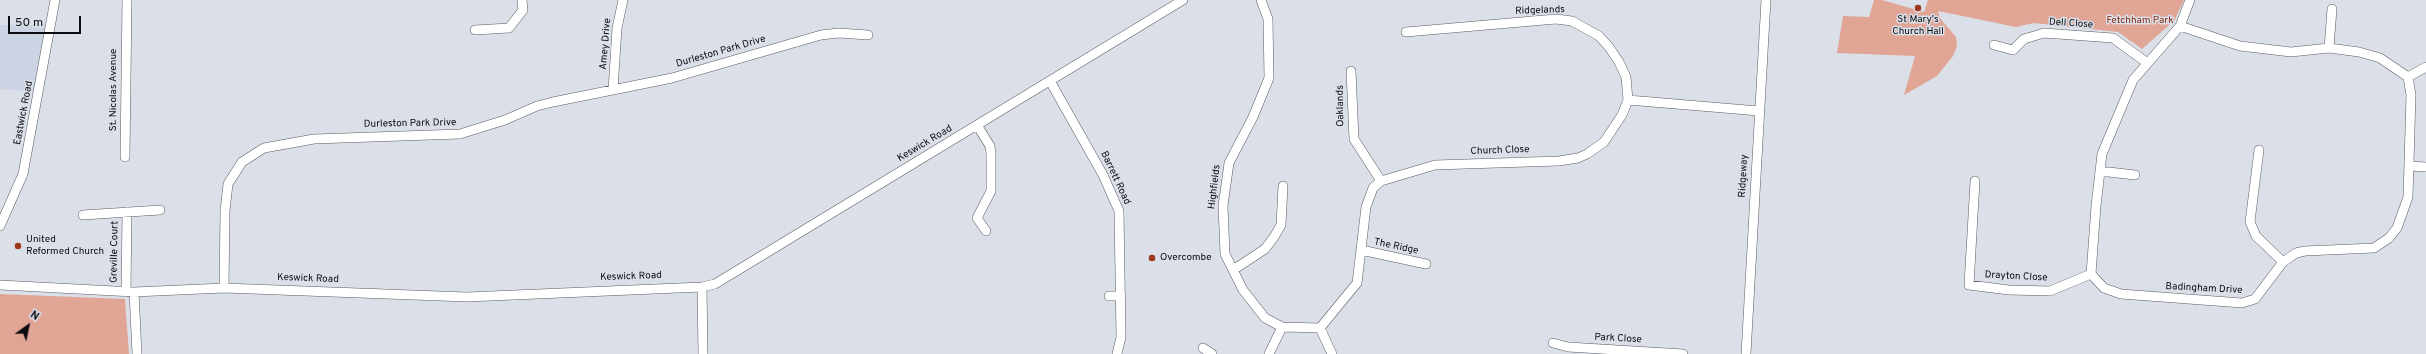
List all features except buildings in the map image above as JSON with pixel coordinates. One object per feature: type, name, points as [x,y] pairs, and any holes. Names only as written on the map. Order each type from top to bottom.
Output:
[{"type":"street","name":"Eastwick Road","points":[[0,226],[23,174],[55,0]]},
{"type":"street","name":"St. Nicolas Avenue","points":[[125,156],[127,0]]},
{"type":"street","points":[[475,30],[509,28],[523,10],[522,0]]},
{"type":"street","name":"Amey Drive","points":[[613,90],[616,28],[623,0]]},
{"type":"street","name":"Keswick Road","points":[[0,285],[130,292],[224,288],[468,297],[702,287],[715,284],[1183,0]]},
{"type":"street","name":"Highfields","points":[[1261,0],[1268,19],[1269,78],[1254,117],[1229,163],[1223,206],[1225,254],[1243,290],[1257,310],[1265,318],[1282,327],[1320,328]]},
{"type":"street","name":"Ridgeway","points":[[1746,354],[1766,0]]},
{"type":"street","points":[[2091,274],[2102,154],[2132,80],[2146,62],[2180,26],[2190,0]]},
{"type":"street","points":[[2328,48],[2332,10]]},
{"type":"street","name":"Ridgelands","points":[[1406,32],[1556,19],[1572,21],[1594,33],[1609,47],[1619,62],[1626,77],[1628,100]]},
{"type":"street","points":[[2180,26],[2240,46],[2291,52],[2328,48],[2380,58],[2408,77],[2426,67]]},
{"type":"street","name":"Durleston Park Drive","points":[[224,288],[226,194],[234,173],[251,155],[284,143],[314,139],[460,134],[505,120],[537,106],[706,70],[821,34],[838,33],[868,35]]},
{"type":"street","name":"Dell Close","points":[[1994,45],[2013,50],[2024,38],[2044,33],[2113,38],[2146,62]]},
{"type":"street","name":"Oaklands","points":[[1351,71],[1354,139],[1381,181]]},
{"type":"street","name":"Badingham Drive","points":[[2091,274],[2104,288],[2121,294],[2242,303],[2255,299],[2283,262],[2296,253],[2305,251],[2374,248],[2389,238],[2397,228],[2408,197],[2412,95],[2408,77]]},
{"type":"street","name":"Barrett Road","points":[[1050,81],[1103,175],[1119,211],[1122,296],[1121,337],[1116,354]]},
{"type":"street","points":[[1628,100],[1759,111]]},
{"type":"street","name":"Church Close","points":[[1381,181],[1435,165],[1559,161],[1578,158],[1591,152],[1604,142],[1615,126],[1628,100]]},
{"type":"street","points":[[977,125],[990,146],[992,176],[989,197],[975,222],[986,231]]},
{"type":"street","points":[[2259,150],[2250,222],[2256,236],[2283,262]]},
{"type":"street","points":[[2410,166],[2426,167]]},
{"type":"street","points":[[2100,171],[2135,175]]},
{"type":"street","points":[[1332,354],[1320,328],[1353,290],[1357,283],[1366,207],[1373,188],[1381,181]]},
{"type":"street","name":"Drayton Close","points":[[1975,181],[1969,285],[2009,290],[2050,291],[2091,274]]},
{"type":"street","points":[[1232,270],[1265,249],[1281,225],[1283,186]]},
{"type":"street","name":"Greville Court","points":[[83,215],[160,210]]},
{"type":"street","name":"Greville Court","points":[[127,212],[130,292],[138,354]]},
{"type":"street","name":"The Ridge","points":[[1361,250],[1426,264]]},
{"type":"street","points":[[702,287],[703,354]]},
{"type":"street","points":[[1109,296],[1122,296]]},
{"type":"street","points":[[1269,354],[1282,327]]},
{"type":"street","name":"Park Close","points":[[1553,343],[1568,347],[1683,354]]},
{"type":"street","points":[[1203,348],[1212,354]]},
{"type":"shaded area","points":[[0,25],[48,25],[39,92],[0,89]]},
{"type":"green space","name":"Fetchham Park","points":[[1874,0],[1882,0],[1924,12],[1928,0],[2184,0],[2174,21],[2142,49],[2118,32],[2034,23],[2016,27],[1938,11],[1940,18],[1956,37],[1957,46],[1953,56],[1937,76],[1904,95],[1915,56],[1837,53],[1843,16],[1869,17]]},
{"type":"green space","points":[[0,294],[125,299],[129,354],[0,354]]},
{"type":"place","name":"St Mary's Church Hall","points":[[1918,8]]},
{"type":"place","name":"United Reformed Church","points":[[18,246]]},
{"type":"place","name":"Overcombe","points":[[1152,258]]}]
